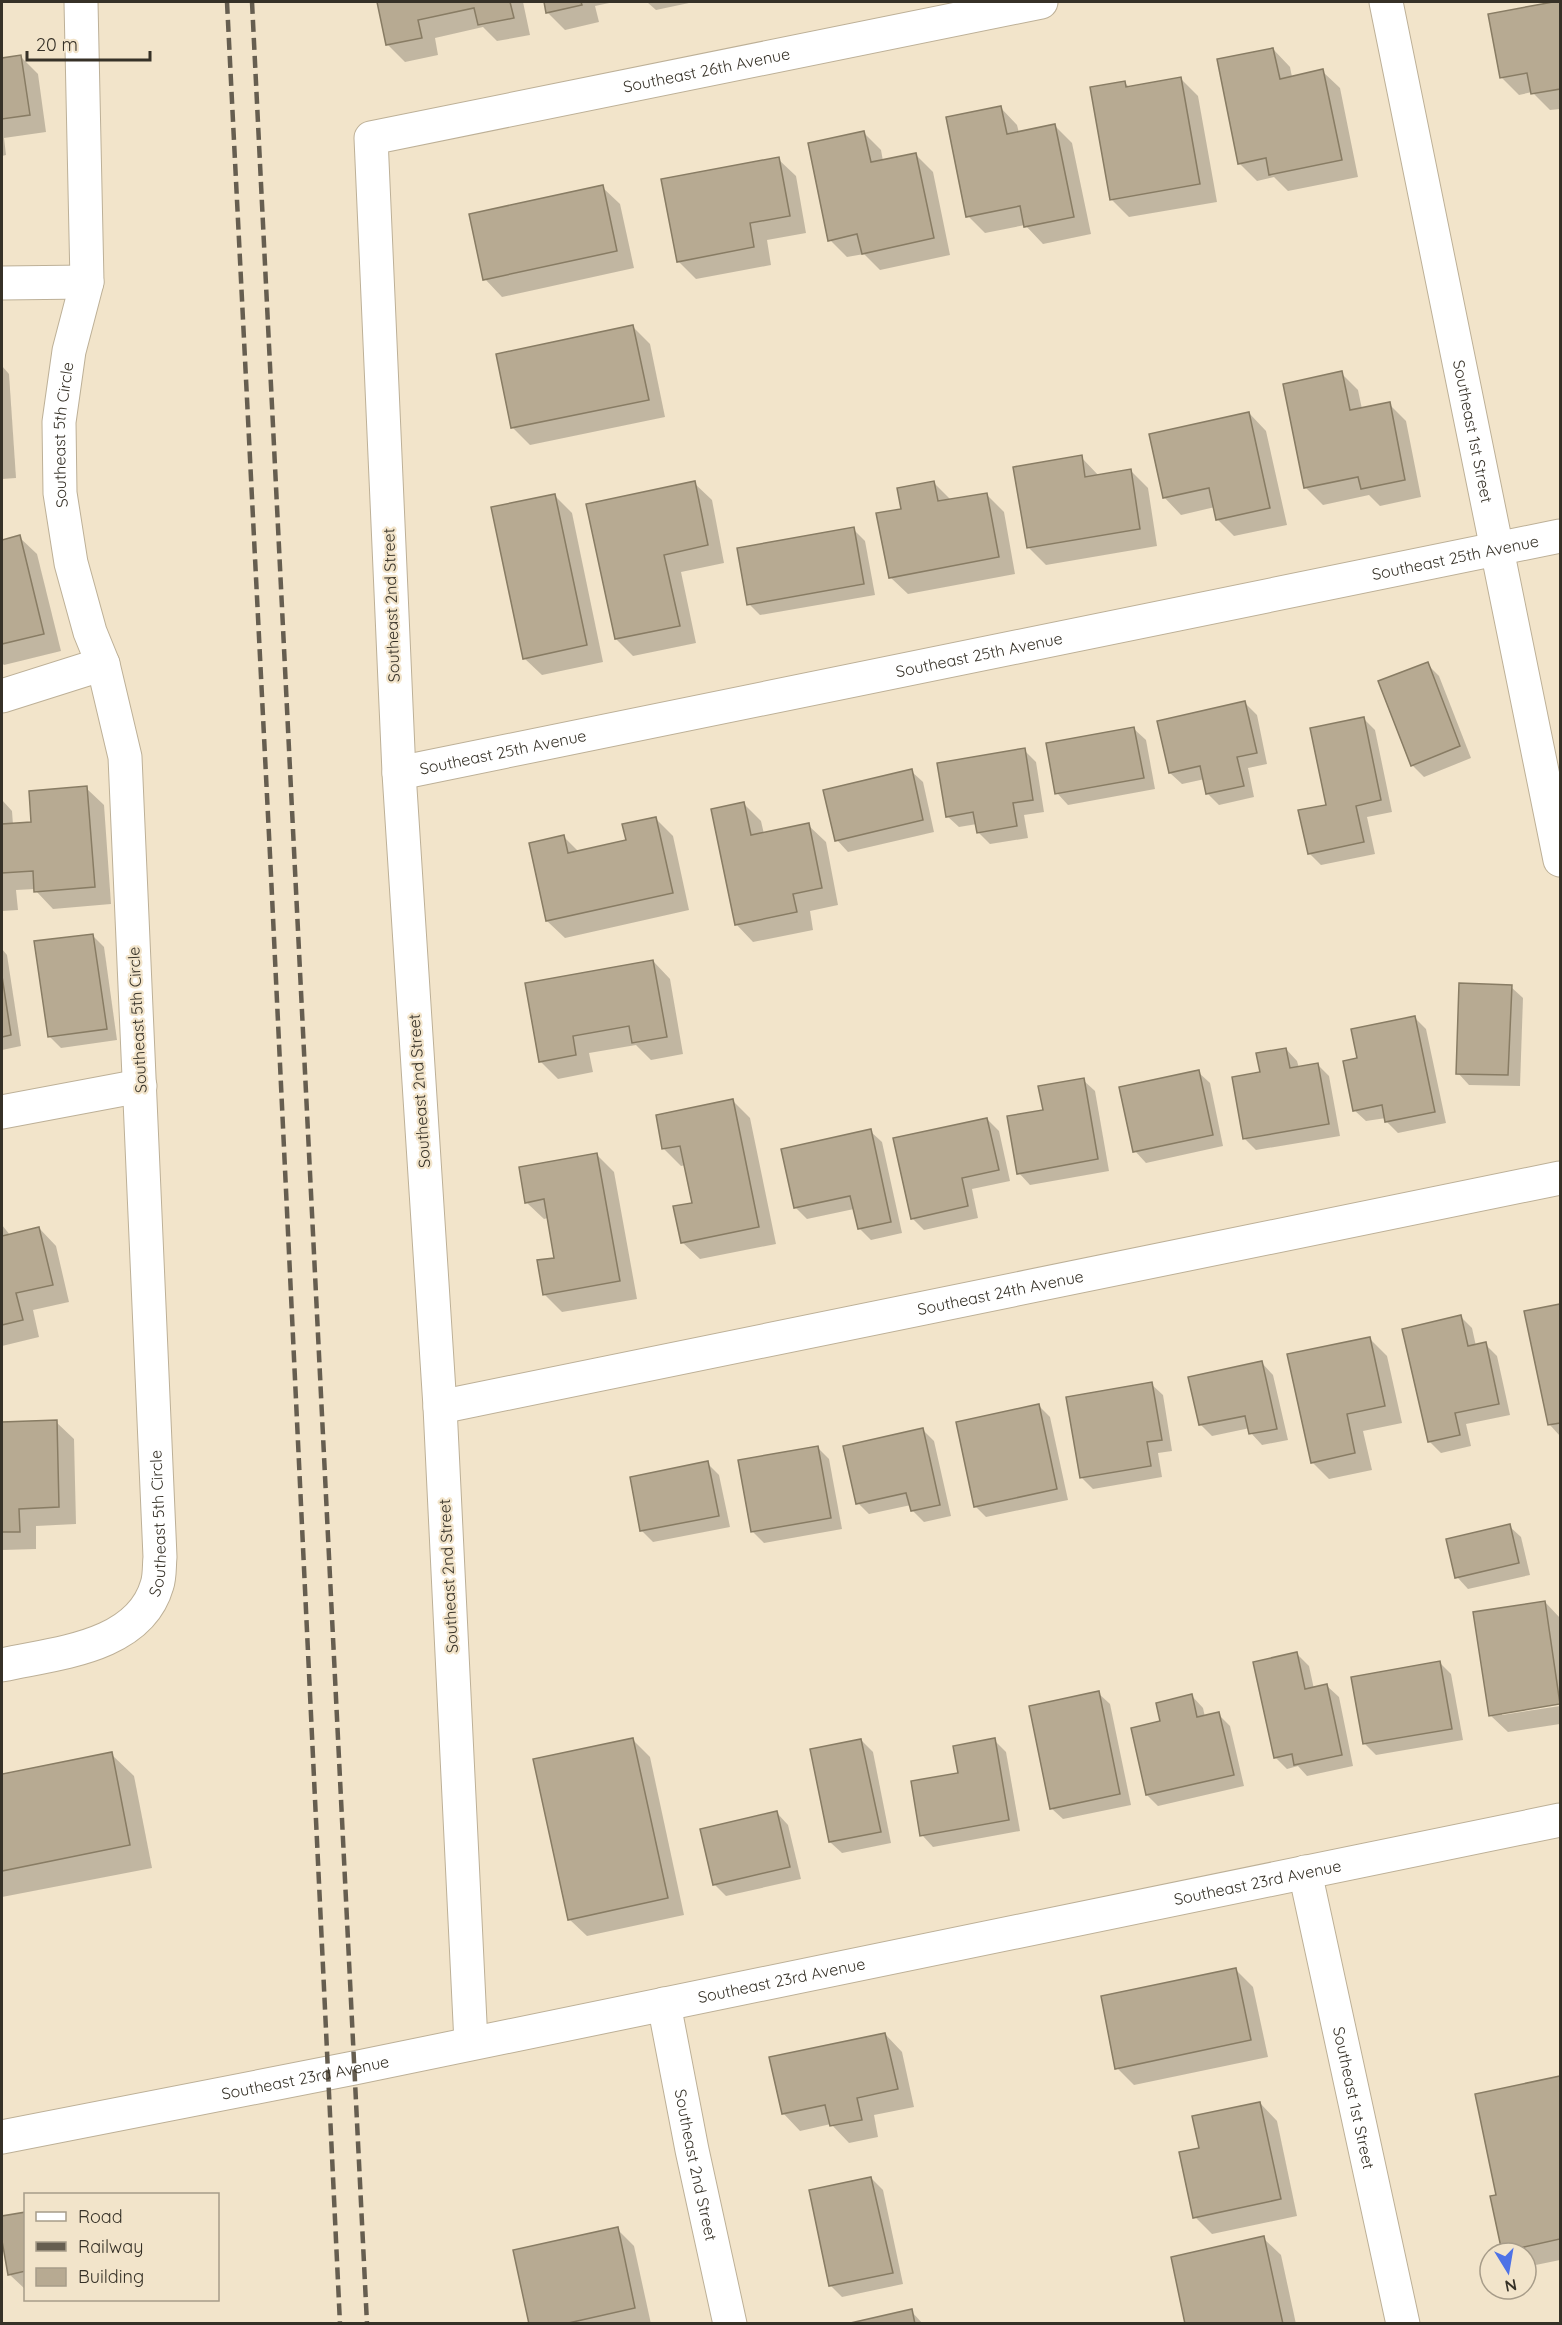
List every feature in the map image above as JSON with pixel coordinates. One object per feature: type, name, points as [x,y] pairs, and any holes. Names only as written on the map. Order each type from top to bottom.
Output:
[{"type":"street","name":"Southeast 5th Circle","points":[[2,1665],[98,1643],[124,1631],[144,1611],[157,1585],[160,1557],[125,758],[103,664],[90,632],[70,563],[60,493],[61,410],[69,351],[87,282],[81,2]]},
{"type":"street","name":"Southeast 26th Avenue","points":[[371,138],[1041,2]]},
{"type":"street","name":"Southeast 1st Street","points":[[1386,2],[1560,860]]},
{"type":"street","name":"Southeast 2nd Street","points":[[371,138],[399,773],[440,1407],[471,2043]]},
{"type":"street","points":[[2,283],[87,282]]},
{"type":"street","name":"Southeast 25th Avenue","points":[[399,773],[1560,536]]},
{"type":"street","points":[[2,696],[103,664]]},
{"type":"street","points":[[2,1112],[140,1086]]},
{"type":"street","name":"Southeast 24th Avenue","points":[[440,1407],[1560,1178]]},
{"type":"street","name":"Southeast 23rd Avenue","points":[[2,2137],[1560,1820]]},
{"type":"street","name":"Southeast 1st Street","points":[[1305,1872],[1402,2324]]},
{"type":"street","name":"Southeast 2nd Street","points":[[664,2004],[692,2150],[730,2324]]},
{"type":"building","points":[[377,2],[510,2],[514,18],[478,25],[474,8],[418,20],[422,38],[386,45]]},
{"type":"building","points":[[544,2],[581,2],[582,5],[546,13]]},
{"type":"building","points":[[1560,2],[1560,89],[1531,94],[1527,73],[1500,78],[1488,14]]},
{"type":"building","points":[[1273,48],[1280,79],[1323,69],[1342,160],[1269,175],[1266,158],[1238,164],[1217,59]]},
{"type":"building","points":[[21,55],[30,115],[2,119],[2,58]]},
{"type":"building","points":[[1181,77],[1200,184],[1110,200],[1090,87],[1125,81],[1126,87]]},
{"type":"building","points":[[1001,106],[1007,134],[1055,124],[1074,217],[1024,227],[1020,206],[966,217],[946,117]]},
{"type":"building","points":[[864,131],[871,162],[916,153],[934,238],[862,254],[857,234],[828,241],[808,143]]},
{"type":"building","points":[[779,157],[790,216],[750,223],[754,247],[677,262],[661,179]]},
{"type":"building","points":[[603,185],[617,251],[483,280],[469,214]]},
{"type":"building","points":[[633,325],[649,400],[511,428],[496,354]]},
{"type":"building","points":[[1342,371],[1350,410],[1390,402],[1405,480],[1361,489],[1358,477],[1304,488],[1283,384]]},
{"type":"building","points":[[1249,412],[1270,508],[1216,520],[1209,488],[1163,498],[1149,434]]},
{"type":"building","points":[[1082,455],[1085,477],[1131,469],[1140,529],[1027,548],[1013,467]]},
{"type":"building","points":[[695,481],[708,545],[664,555],[680,626],[615,639],[586,504]]},
{"type":"building","points":[[934,481],[938,501],[987,493],[999,557],[889,578],[876,513],[901,509],[897,488]]},
{"type":"building","points":[[555,494],[587,645],[523,659],[491,507]]},
{"type":"building","points":[[854,527],[864,584],[747,605],[737,548]]},
{"type":"building","points":[[20,535],[44,634],[2,644],[2,540]]},
{"type":"building","points":[[1428,662],[1460,746],[1411,766],[1378,681]]},
{"type":"building","points":[[1245,701],[1257,753],[1237,757],[1244,786],[1206,794],[1200,766],[1169,773],[1157,721]]},
{"type":"building","points":[[1364,717],[1381,800],[1356,806],[1364,842],[1308,854],[1298,810],[1326,805],[1310,728]]},
{"type":"building","points":[[1134,727],[1144,778],[1055,794],[1046,743]]},
{"type":"building","points":[[1025,748],[1033,800],[1013,803],[1017,826],[977,833],[973,812],[946,817],[937,763]]},
{"type":"building","points":[[912,769],[923,820],[835,841],[823,790]]},
{"type":"building","points":[[87,786],[95,887],[34,892],[33,871],[2,873],[2,824],[31,822],[29,791]]},
{"type":"building","points":[[744,802],[751,835],[809,823],[822,888],[793,894],[797,912],[735,925],[711,809]]},
{"type":"building","points":[[656,817],[673,893],[546,921],[529,843],[564,835],[568,853],[626,840],[622,824]]},
{"type":"building","points":[[93,934],[107,1029],[48,1037],[34,941]]},
{"type":"building","points":[[653,960],[667,1037],[632,1043],[629,1026],[573,1036],[576,1055],[539,1062],[525,983]]},
{"type":"building","points":[[2,976],[11,1035],[2,1037]]},
{"type":"building","points":[[1459,983],[1512,985],[1508,1075],[1456,1074]]},
{"type":"building","points":[[1415,1016],[1435,1112],[1385,1122],[1382,1105],[1353,1111],[1343,1061],[1357,1058],[1351,1029]]},
{"type":"building","points":[[1286,1048],[1290,1068],[1318,1063],[1329,1124],[1243,1139],[1232,1077],[1260,1072],[1256,1053]]},
{"type":"building","points":[[1199,1070],[1213,1135],[1133,1152],[1119,1087]]},
{"type":"building","points":[[1084,1078],[1098,1159],[1017,1174],[1007,1116],[1043,1110],[1038,1086]]},
{"type":"building","points":[[733,1099],[759,1227],[681,1243],[673,1206],[692,1203],[680,1146],[662,1149],[656,1115]]},
{"type":"building","points":[[987,1118],[999,1170],[962,1178],[968,1206],[911,1219],[893,1138]]},
{"type":"building","points":[[871,1129],[891,1222],[858,1229],[850,1196],[794,1208],[781,1149]]},
{"type":"building","points":[[597,1153],[620,1281],[543,1295],[537,1260],[554,1258],[544,1199],[525,1203],[519,1167]]},
{"type":"building","points":[[39,1227],[53,1285],[16,1293],[23,1320],[2,1325],[2,1236]]},
{"type":"building","points":[[1560,1304],[1560,1423],[1548,1425],[1524,1311]]},
{"type":"building","points":[[1461,1315],[1468,1346],[1486,1342],[1499,1404],[1455,1413],[1460,1435],[1428,1442],[1402,1329]]},
{"type":"building","points":[[1370,1337],[1385,1406],[1347,1414],[1355,1453],[1311,1463],[1287,1354]]},
{"type":"building","points":[[1262,1361],[1277,1429],[1249,1434],[1245,1416],[1199,1425],[1188,1377]]},
{"type":"building","points":[[1152,1382],[1162,1440],[1147,1442],[1151,1466],[1080,1478],[1066,1397]]},
{"type":"building","points":[[1039,1404],[1057,1489],[974,1507],[956,1422]]},
{"type":"building","points":[[57,1420],[59,1507],[19,1509],[20,1532],[2,1532],[2,1422]]},
{"type":"building","points":[[923,1428],[940,1505],[911,1511],[906,1493],[856,1504],[843,1446]]},
{"type":"building","points":[[818,1446],[831,1518],[751,1532],[738,1460]]},
{"type":"building","points":[[708,1461],[719,1516],[640,1531],[630,1477]]},
{"type":"building","points":[[1510,1524],[1519,1563],[1455,1578],[1446,1539]]},
{"type":"building","points":[[1545,1601],[1560,1704],[1489,1716],[1473,1612]]},
{"type":"building","points":[[1297,1652],[1305,1689],[1327,1684],[1342,1755],[1294,1765],[1292,1754],[1274,1758],[1253,1662]]},
{"type":"building","points":[[1440,1661],[1452,1729],[1363,1744],[1351,1677]]},
{"type":"building","points":[[1099,1691],[1120,1794],[1050,1809],[1029,1706]]},
{"type":"building","points":[[1192,1694],[1197,1717],[1219,1712],[1234,1775],[1146,1795],[1131,1728],[1160,1721],[1156,1703]]},
{"type":"building","points":[[633,1738],[668,1898],[568,1920],[533,1759]]},
{"type":"building","points":[[995,1738],[1009,1820],[920,1836],[911,1781],[958,1773],[953,1746]]},
{"type":"building","points":[[861,1739],[881,1832],[829,1842],[810,1749]]},
{"type":"building","points":[[112,1752],[130,1845],[2,1871],[2,1774]]},
{"type":"building","points":[[777,1811],[790,1867],[713,1885],[700,1829]]},
{"type":"building","points":[[1236,1968],[1251,2040],[1115,2069],[1101,1996]]},
{"type":"building","points":[[885,2033],[898,2089],[857,2098],[862,2120],[830,2126],[825,2105],[782,2114],[769,2057]]},
{"type":"building","points":[[1560,2076],[1560,2239],[1538,2244],[1538,2241],[1500,2241],[1490,2196],[1496,2195],[1475,2094]]},
{"type":"building","points":[[1260,2102],[1281,2199],[1193,2218],[1179,2152],[1199,2148],[1192,2116]]},
{"type":"building","points":[[871,2177],[893,2273],[829,2286],[809,2190]]},
{"type":"building","points":[[24,2212],[24,2271],[8,2275],[2,2241],[2,2216]]},
{"type":"building","points":[[618,2227],[635,2308],[564,2324],[529,2324],[513,2250]]},
{"type":"building","points":[[1264,2236],[1283,2324],[1185,2324],[1171,2257]]},
{"type":"building","points":[[912,2309],[915,2324],[846,2324]]},
{"type":"railway","points":[[227,2],[340,2324]]},
{"type":"railway","points":[[252,2],[367,2324]]}]
